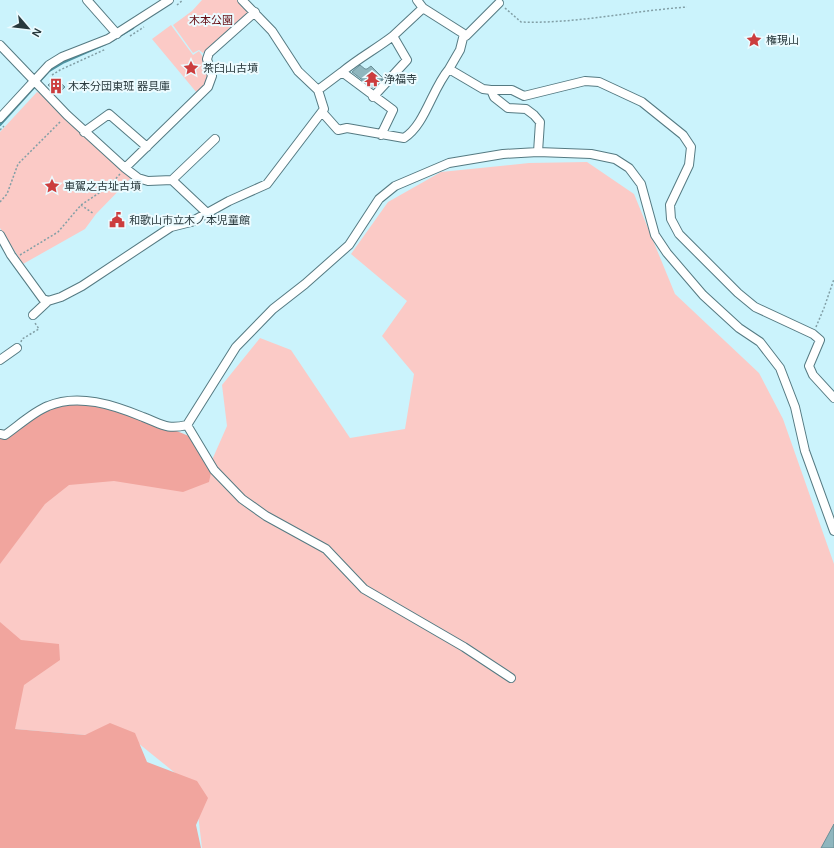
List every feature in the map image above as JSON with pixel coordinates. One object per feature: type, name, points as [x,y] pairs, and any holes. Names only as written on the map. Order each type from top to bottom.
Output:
[{"type":"street","points":[[87,0],[117,34]]},
{"type":"street","points":[[0,118],[49,65],[62,57],[117,34],[168,0]]},
{"type":"street","points":[[33,315],[48,301],[61,297],[82,286],[172,227],[192,222],[207,213],[267,184],[324,109],[318,90],[298,71],[272,31],[242,0]]},
{"type":"street","points":[[417,0],[423,8],[466,36],[478,26],[499,3]]},
{"type":"street","points":[[318,90],[361,57],[380,46],[393,36],[423,8]]},
{"type":"street","points":[[125,168],[208,87],[212,76],[207,59],[209,53],[255,12]]},
{"type":"street","points":[[322,112],[338,130],[347,128],[404,138],[415,128],[441,78],[449,69],[460,50],[464,34]]},
{"type":"street","points":[[374,97],[408,60],[393,36]]},
{"type":"street","points":[[0,45],[84,132],[138,178],[148,181],[172,180],[215,139]]},
{"type":"street","points":[[449,69],[483,89],[512,90],[524,96],[585,81],[599,82],[642,102],[683,135],[691,147],[689,165],[670,205],[671,219],[679,234],[738,294],[755,307],[813,334],[820,340],[809,366],[813,375],[834,398]]},
{"type":"street","points":[[342,72],[392,110],[381,135]]},
{"type":"street","points":[[491,90],[494,97],[508,108],[526,109],[540,122],[538,152]]},
{"type":"street","points":[[84,132],[109,114],[147,147]]},
{"type":"street","points":[[2,434],[47,406],[73,400],[94,402],[113,407],[142,416],[169,428],[186,425],[236,347],[273,309],[305,284],[349,244],[379,199],[395,186],[449,163],[503,154],[538,152],[591,154],[614,159],[629,168],[641,184],[655,235],[667,253],[703,295],[739,328],[760,342],[780,368],[795,407],[805,450],[834,531]]},
{"type":"street","points":[[172,180],[207,213]]},
{"type":"street","points":[[0,235],[15,260],[44,299],[48,301]]},
{"type":"street","points":[[0,360],[18,348]]},
{"type":"street","points":[[186,425],[214,470],[242,499],[266,516],[326,549],[364,589],[464,647],[511,678]]},
{"type":"path","points":[[499,3],[520,22],[542,23],[574,21],[645,10],[686,7]]},
{"type":"path","points":[[0,202],[7,194],[18,164],[67,115]]},
{"type":"path","points":[[15,260],[33,246],[58,232],[81,205],[108,187],[125,168]]},
{"type":"path","points":[[81,205],[94,214]]},
{"type":"path","points":[[813,334],[834,280]]},
{"type":"path","points":[[18,348],[22,339],[39,329],[33,320],[33,315]]},
{"type":"green space","name":"木本公園","points":[[202,0],[237,0],[250,12],[203,53],[199,50],[193,53],[173,25],[192,11]]},
{"type":"green space","points":[[171,25],[193,55],[199,51],[205,60],[210,76],[207,83],[197,93],[152,39]]},
{"type":"green space","points":[[37,92],[41,94],[131,178],[96,214],[85,229],[23,264],[0,228],[0,132]]},
{"type":"green space","points":[[587,162],[634,194],[675,294],[759,373],[783,419],[834,564],[834,848],[202,848],[195,789],[117,726],[85,735],[15,729],[0,649],[0,546],[58,478],[201,485],[227,426],[222,385],[260,338],[291,350],[350,438],[405,429],[414,374],[382,336],[407,301],[351,254],[388,202],[441,172],[529,163]]},
{"type":"shaded area","points":[[73,402],[137,417],[198,440],[212,468],[209,482],[183,492],[114,481],[69,485],[45,504],[0,564],[0,438],[6,437],[49,409]]},
{"type":"shaded area","points":[[0,622],[21,640],[59,644],[60,660],[24,685],[15,729],[85,735],[110,723],[135,733],[147,762],[197,781],[208,798],[196,825],[201,848],[0,848]]},
{"type":"building","name":"浄福寺","points":[[360,65],[365,69],[371,66],[383,78],[373,88],[352,72]]},
{"type":"building","name":"木本分団東班 器具庫","points":[[56,78],[65,87],[58,94],[48,85]]},
{"type":"building","points":[[834,824],[834,848],[821,848]]},
{"type":"waterway","points":[[113,40],[133,28]]},
{"type":"waterway","points":[[0,125],[49,71],[64,62],[105,44]]},
{"type":"place","name":"権現山","points":[[754,40]]},
{"type":"place","name":"茶臼山古墳","points":[[191,68]]},
{"type":"place","name":"浄福寺","points":[[372,79]]},
{"type":"place","name":"木本分団東班 器具庫","points":[[56,86]]},
{"type":"place","name":"車駕之古址古墳","points":[[52,186]]},
{"type":"place","name":"和歌山市立木ノ本児童館","points":[[117,220]]}]
